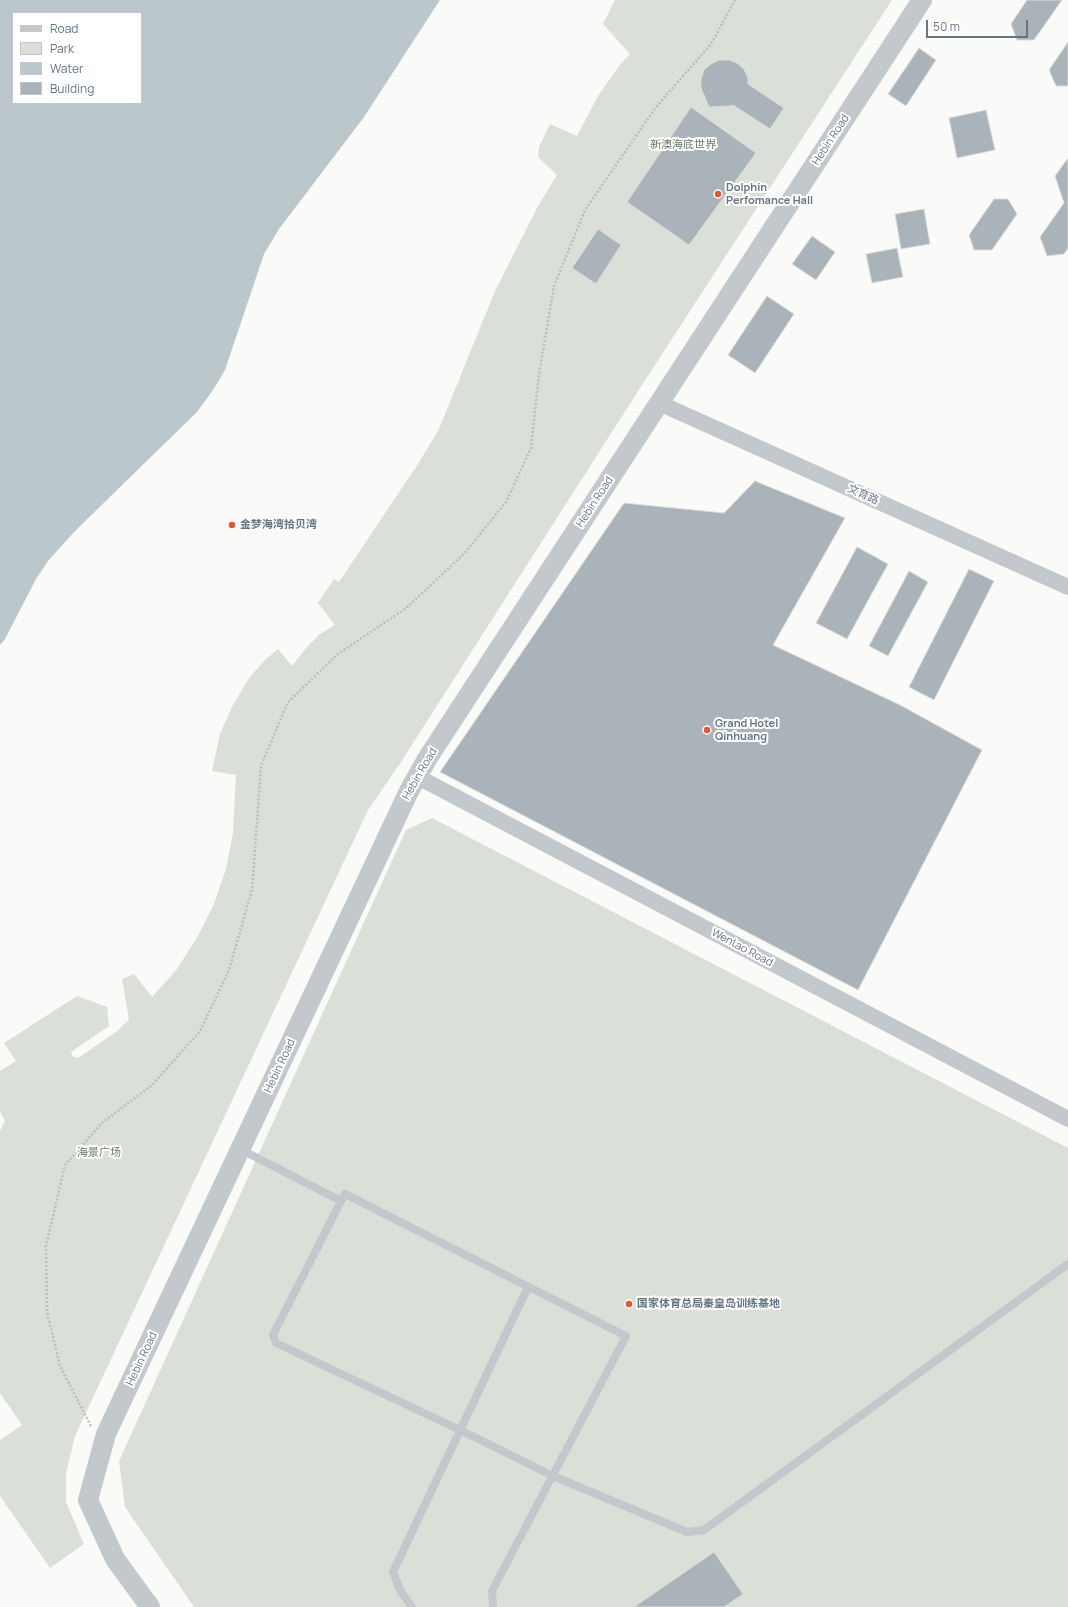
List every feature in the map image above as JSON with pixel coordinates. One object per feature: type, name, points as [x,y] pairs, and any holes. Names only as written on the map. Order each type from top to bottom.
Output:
[{"type":"street","name":"Hebin Road","points":[[150,1607],[115,1559],[88,1500],[106,1434],[416,776],[922,0]]},
{"type":"street","name":"文育路","points":[[659,403],[1068,587]]},
{"type":"street","name":"Wentao Road","points":[[416,776],[1068,1119]]},
{"type":"lane","points":[[240,1149],[341,1201]]},
{"type":"lane","points":[[493,1607],[492,1591],[553,1476],[626,1336],[345,1194],[273,1335],[276,1342],[553,1476],[687,1532],[704,1530],[1068,1264]]},
{"type":"lane","points":[[412,1607],[400,1590],[393,1572],[528,1287]]},
{"type":"path","points":[[103,1448],[60,1366],[47,1312],[46,1246],[65,1165],[102,1123],[152,1085],[200,1031],[229,970],[252,890],[261,766],[288,702],[338,654],[405,609],[464,554],[506,502],[532,448],[539,374],[554,286],[585,210],[656,107],[711,44],[735,0]]},
{"type":"green space","name":"海景广场","points":[[615,0],[892,0],[640,388],[399,765],[368,810],[75,1436],[66,1473],[66,1502],[84,1544],[50,1568],[0,1496],[0,1440],[22,1425],[0,1393],[0,1131],[5,1121],[0,1111],[0,1071],[16,1061],[4,1043],[77,996],[107,1007],[109,1026],[71,1052],[72,1056],[78,1058],[116,1032],[129,1020],[122,979],[134,974],[152,997],[177,969],[198,936],[214,904],[226,869],[233,833],[236,775],[212,771],[220,734],[232,707],[249,678],[265,660],[278,649],[292,666],[307,647],[320,634],[335,625],[318,603],[334,579],[339,582],[418,464],[439,429],[495,291],[537,208],[557,175],[538,157],[539,147],[550,124],[577,136],[598,96],[619,66],[630,54],[603,24]]},
{"type":"green space","name":"国家体育总局秦皇岛训练基地","points":[[432,818],[1068,1148],[1068,1607],[194,1607],[125,1507],[119,1461],[406,830]]},
{"type":"water","points":[[0,0],[440,0],[364,117],[279,229],[264,254],[225,370],[213,390],[197,412],[75,531],[48,561],[36,579],[5,639],[0,645]]},
{"type":"building","points":[[1027,0],[1062,0],[1034,40],[1017,40],[1011,24]]},
{"type":"building","points":[[1068,42],[1068,86],[1056,86],[1049,70]]},
{"type":"building","points":[[919,48],[936,60],[906,106],[888,94]]},
{"type":"building","points":[[719,60],[729,60],[737,63],[744,69],[748,78],[748,84],[784,108],[770,129],[733,105],[709,107],[701,88],[701,79],[704,70]]},
{"type":"building","points":[[691,107],[756,153],[689,245],[627,202]]},
{"type":"building","points":[[986,110],[995,150],[957,158],[949,118]]},
{"type":"building","points":[[1068,158],[1068,248],[1064,254],[1047,256],[1040,237],[1064,203],[1055,176]]},
{"type":"building","points":[[994,199],[1008,199],[1017,214],[992,250],[974,250],[969,235]]},
{"type":"building","points":[[924,209],[930,244],[901,249],[895,214]]},
{"type":"building","points":[[598,229],[621,245],[596,284],[572,268]]},
{"type":"building","points":[[812,236],[835,252],[816,280],[792,264]]},
{"type":"building","points":[[897,248],[903,277],[872,283],[866,254]]},
{"type":"building","points":[[767,296],[794,314],[755,373],[728,355]]},
{"type":"building","name":"Grand Hotel Qinhuang","points":[[755,481],[845,518],[773,645],[900,705],[982,750],[858,990],[440,772],[624,503],[724,513]]},
{"type":"building","points":[[857,547],[888,564],[847,639],[816,623]]},
{"type":"building","points":[[969,569],[994,581],[934,700],[909,687]]},
{"type":"building","points":[[909,571],[928,582],[888,656],[869,646]]},
{"type":"building","points":[[714,1552],[743,1594],[724,1607],[634,1607]]},
{"type":"place","name":"Dolphin Perfomance Hall","points":[[718,194]]},
{"type":"place","name":"金梦海湾拾贝湾","points":[[232,525]]},
{"type":"place","name":"Grand Hotel Qinhuang","points":[[707,730]]},
{"type":"place","name":"国家体育总局秦皇岛训练基地","points":[[629,1304]]},
{"type":"park label","name":"新澳海底世界","points":[[683,145]]}]
